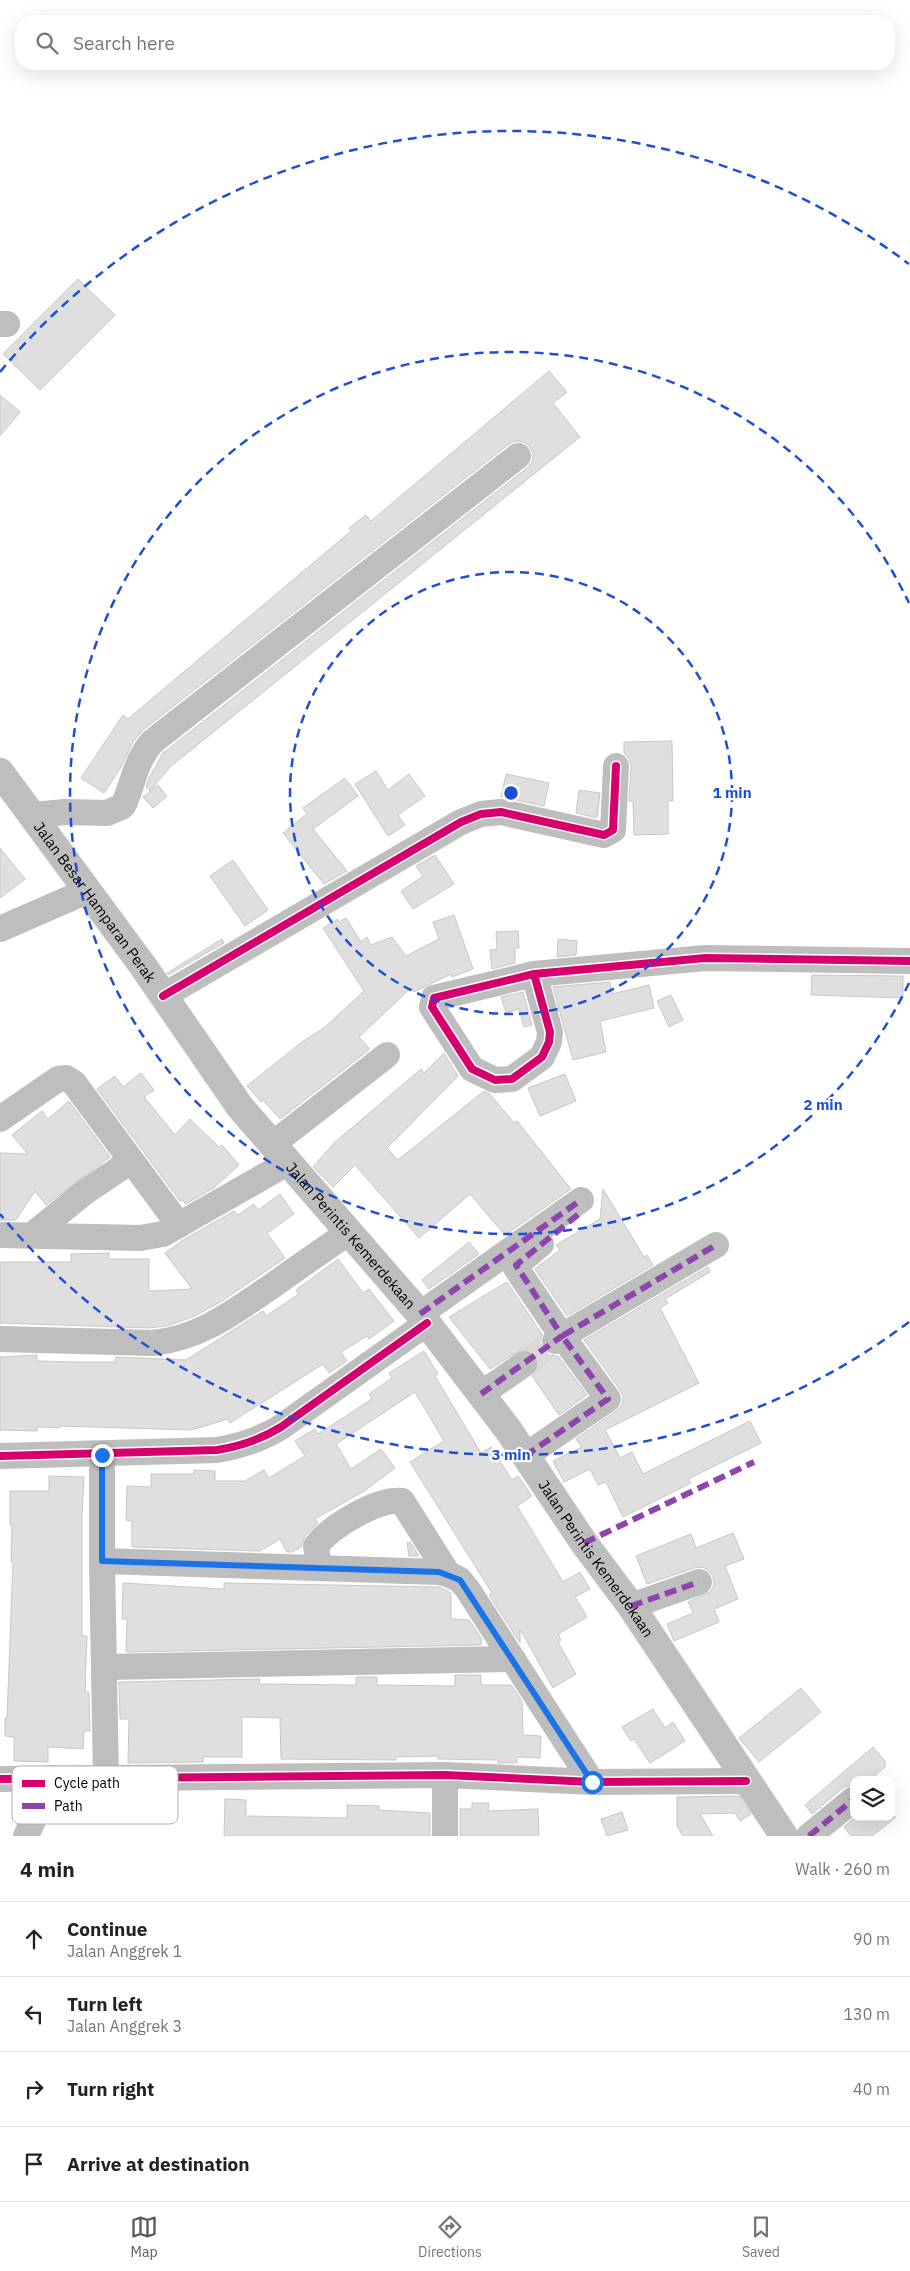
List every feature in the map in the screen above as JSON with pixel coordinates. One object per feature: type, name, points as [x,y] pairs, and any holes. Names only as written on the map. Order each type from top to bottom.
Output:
[{"type":"main road","name":"Jalan Besar Hamparan Perak","points":[[0,772],[163,996],[212,1070],[240,1107]]},
{"type":"main road","name":"Jalan Perintis Kemerdekaan","points":[[240,1107],[424,1319],[481,1394],[526,1456],[584,1543],[631,1606],[784,1836]]},
{"type":"street","points":[[32,815],[65,812],[107,813],[123,806],[142,753],[152,742],[518,456]]},
{"type":"street","points":[[163,996],[461,822],[481,814],[501,812],[604,835],[612,830],[615,817],[616,766]]},
{"type":"street","points":[[0,929],[87,891]]},
{"type":"street","points":[[534,974],[550,1032],[542,1057],[512,1080],[495,1080],[472,1069],[432,1007],[434,998],[534,974],[705,958],[910,961]]},
{"type":"street","points":[[0,1235],[140,1238],[163,1234],[179,1225],[281,1152],[387,1055]]},
{"type":"street","points":[[0,1119],[58,1079],[66,1078],[74,1083],[179,1225]]},
{"type":"street","points":[[32,1235],[85,1192],[131,1161]]},
{"type":"street","points":[[0,1456],[102,1455],[216,1450],[244,1446],[262,1438],[580,1206],[516,1265],[559,1338],[608,1399],[526,1456]]},
{"type":"street","points":[[0,1339],[153,1343],[172,1341],[202,1331],[226,1318],[348,1232]]},
{"type":"street","points":[[559,1338],[716,1245]]},
{"type":"street","points":[[481,1394],[524,1364]]},
{"type":"street","points":[[102,1455],[106,1766]]},
{"type":"street","points":[[319,1568],[316,1546],[320,1541],[350,1518],[392,1500],[402,1500],[408,1506],[448,1574]]},
{"type":"street","points":[[102,1561],[439,1572],[448,1574],[460,1580],[468,1590],[592,1782]]},
{"type":"street","points":[[631,1606],[699,1582]]},
{"type":"street","points":[[104,1666],[513,1659]]},
{"type":"street","points":[[178,1778],[445,1775],[592,1782],[746,1781]]},
{"type":"street","points":[[445,1775],[445,1836]]},
{"type":"street","points":[[809,1836],[850,1803]]},
{"type":"street","points":[[26,1836],[31,1824]]},
{"type":"building","points":[[78,279],[115,315],[40,390],[3,354]]},
{"type":"building","points":[[549,371],[567,392],[553,403],[580,437],[170,767],[150,791],[146,787],[149,778],[163,753],[527,468],[532,462],[533,454],[529,446],[524,442],[516,441],[509,444],[143,730],[133,742],[121,767],[104,793],[81,778],[123,715],[128,719],[351,531],[349,528],[366,515],[371,521]]},
{"type":"building","points":[[0,395],[20,412],[0,436]]},
{"type":"building","points":[[672,741],[673,801],[668,801],[668,834],[634,835],[633,801],[629,801],[631,766],[629,759],[624,753],[624,742]]},
{"type":"building","points":[[376,771],[388,790],[409,774],[425,796],[398,815],[405,825],[388,836],[355,784]]},
{"type":"building","points":[[506,774],[549,783],[544,806],[501,797]]},
{"type":"building","points":[[345,778],[358,796],[313,829],[347,871],[324,884],[283,833],[307,814],[303,808]]},
{"type":"building","points":[[158,785],[167,796],[153,808],[143,797]]},
{"type":"building","points":[[579,790],[600,793],[597,818],[576,813]]},
{"type":"building","points":[[0,848],[25,879],[0,898]]},
{"type":"building","points":[[435,855],[454,884],[413,909],[401,891],[423,876],[416,866]]},
{"type":"building","points":[[233,860],[268,910],[245,926],[210,876]]},
{"type":"building","points":[[454,915],[473,969],[452,977],[451,974],[414,992],[412,987],[359,1037],[370,1049],[280,1119],[263,1100],[261,1102],[247,1086],[302,1042],[324,1028],[364,991],[323,928],[338,919],[339,922],[346,918],[361,942],[367,937],[371,945],[392,937],[406,956],[439,939],[433,922]]},
{"type":"building","points":[[518,931],[519,948],[515,948],[515,963],[492,969],[490,950],[497,949],[496,932]]},
{"type":"building","points":[[222,939],[224,943],[168,975],[167,973]]},
{"type":"building","points":[[558,939],[577,941],[576,955],[557,957]]},
{"type":"building","points":[[812,975],[903,976],[903,998],[811,995]]},
{"type":"building","points":[[610,982],[612,994],[649,985],[654,1008],[600,1021],[606,1052],[573,1060],[553,987]]},
{"type":"building","points":[[523,992],[532,1025],[524,1027],[519,1009],[506,1013],[501,997]]},
{"type":"building","points":[[671,995],[683,1020],[669,1027],[657,1001]]},
{"type":"building","points":[[444,1053],[458,1076],[387,1148],[398,1160],[484,1091],[490,1094],[514,1123],[517,1121],[571,1189],[505,1235],[470,1194],[419,1238],[355,1165],[333,1187],[313,1167],[334,1143],[421,1069],[424,1073]]},
{"type":"building","points":[[141,1073],[154,1090],[144,1097],[175,1135],[190,1119],[219,1147],[222,1145],[239,1165],[215,1187],[186,1204],[182,1200],[180,1201],[97,1089],[115,1076],[123,1087]]},
{"type":"building","points":[[565,1074],[576,1101],[540,1116],[528,1088]]},
{"type":"building","points":[[69,1101],[110,1157],[46,1205],[35,1191],[16,1220],[0,1220],[0,1153],[28,1154],[12,1135],[42,1111],[48,1119]]},
{"type":"building","points":[[603,1189],[644,1257],[647,1255],[653,1265],[567,1316],[535,1269],[560,1250],[556,1245],[600,1219]]},
{"type":"building","points":[[280,1194],[294,1214],[267,1233],[285,1258],[222,1301],[195,1316],[167,1326],[149,1328],[0,1323],[0,1262],[71,1262],[71,1254],[109,1253],[109,1259],[149,1259],[149,1291],[192,1289],[165,1253],[183,1240],[234,1211],[238,1215],[254,1204],[258,1210]]},
{"type":"building","points":[[469,1242],[479,1254],[429,1289],[422,1280]]},
{"type":"building","points":[[338,1259],[363,1293],[369,1289],[394,1321],[369,1339],[367,1336],[341,1352],[347,1361],[329,1373],[323,1364],[230,1423],[228,1419],[191,1430],[59,1426],[59,1428],[37,1427],[37,1431],[0,1430],[0,1357],[37,1355],[37,1361],[77,1362],[115,1362],[116,1357],[186,1360],[263,1311],[266,1316],[299,1294],[296,1290]]},
{"type":"building","points":[[708,1267],[710,1272],[665,1299],[668,1303],[660,1308],[699,1383],[605,1430],[620,1458],[632,1452],[643,1474],[750,1421],[761,1443],[688,1479],[691,1483],[623,1517],[606,1482],[598,1485],[590,1469],[564,1482],[553,1461],[582,1447],[576,1439],[622,1405],[623,1397],[620,1390],[584,1340]]},
{"type":"building","points":[[507,1282],[542,1334],[540,1342],[543,1349],[549,1355],[558,1356],[587,1395],[559,1415],[532,1376],[537,1371],[539,1363],[536,1355],[530,1350],[522,1349],[490,1369],[449,1317]]},
{"type":"building","points":[[424,1351],[438,1374],[435,1376],[481,1453],[491,1447],[512,1480],[518,1476],[532,1496],[517,1506],[563,1582],[580,1572],[590,1589],[575,1597],[587,1617],[558,1634],[561,1640],[558,1642],[576,1674],[553,1688],[520,1629],[520,1643],[489,1595],[492,1593],[410,1462],[444,1441],[415,1392],[336,1444],[351,1469],[381,1449],[395,1468],[364,1491],[315,1519],[318,1523],[305,1536],[301,1547],[292,1552],[287,1552],[280,1539],[260,1551],[132,1547],[132,1521],[126,1520],[127,1486],[151,1487],[151,1474],[194,1474],[194,1470],[215,1471],[215,1481],[245,1481],[264,1470],[269,1478],[305,1456],[295,1441],[315,1429],[318,1434],[372,1399],[369,1394],[392,1378],[389,1373]]},
{"type":"building","points":[[49,1476],[84,1477],[82,1515],[82,1636],[87,1636],[85,1692],[89,1692],[90,1731],[84,1731],[83,1749],[48,1747],[48,1762],[14,1761],[14,1737],[5,1736],[13,1562],[11,1562],[12,1525],[10,1525],[10,1491],[49,1491]]},
{"type":"building","points":[[733,1533],[744,1559],[725,1566],[738,1599],[714,1609],[719,1622],[674,1641],[667,1624],[693,1613],[688,1602],[710,1592],[714,1585],[713,1577],[709,1571],[702,1567],[647,1584],[636,1556],[691,1534],[696,1548]]},
{"type":"building","points":[[410,1542],[419,1556],[409,1556],[407,1543]]},
{"type":"building","points":[[123,1583],[224,1589],[224,1583],[440,1587],[451,1593],[451,1619],[469,1620],[482,1639],[481,1645],[126,1652],[127,1619],[122,1619]]},
{"type":"building","points":[[455,1675],[481,1675],[481,1685],[511,1685],[522,1701],[523,1735],[541,1736],[540,1758],[517,1757],[517,1763],[498,1763],[498,1760],[438,1759],[438,1756],[396,1757],[396,1760],[281,1759],[280,1718],[242,1717],[242,1757],[203,1757],[203,1762],[128,1763],[129,1719],[120,1719],[119,1682],[260,1679],[259,1684],[356,1685],[356,1677],[377,1677],[377,1685],[455,1686]]},
{"type":"building","points":[[801,1688],[821,1712],[759,1762],[739,1738]]},
{"type":"building","points":[[653,1709],[665,1728],[673,1722],[685,1741],[650,1763],[634,1739],[631,1741],[622,1727]]},
{"type":"building","points":[[873,1747],[885,1761],[885,1767],[875,1776],[850,1776],[850,1785],[844,1787],[812,1814],[805,1805]]},
{"type":"building","points":[[739,1796],[751,1814],[740,1821],[735,1813],[700,1814],[713,1836],[683,1836],[677,1826],[677,1797]]},
{"type":"building","points":[[225,1799],[246,1800],[246,1816],[347,1818],[347,1805],[379,1806],[379,1810],[430,1813],[430,1836],[224,1836]]},
{"type":"building","points":[[472,1803],[489,1803],[488,1811],[538,1809],[539,1836],[460,1836],[460,1809],[472,1809]]},
{"type":"building","points":[[622,1812],[628,1830],[607,1836],[601,1819]]},
{"type":"building","points":[[851,1821],[891,1821],[872,1836],[851,1836],[844,1827]]},
{"type":"tunnel","points":[[524,1364],[555,1341]]},
{"type":"marked path","points":[[420,1314],[581,1200]]},
{"type":"marked path","points":[[481,1394],[562,1336],[516,1265],[580,1213]]},
{"type":"marked path","points":[[525,1456],[608,1399],[562,1336],[716,1245]]},
{"type":"marked path","points":[[584,1543],[754,1462]]},
{"type":"marked path","points":[[631,1606],[699,1582]]},
{"type":"marked path","points":[[809,1836],[850,1802]]},
{"type":"cycle path","points":[[163,996],[461,822],[481,814],[501,812],[604,835],[613,830],[616,766]]},
{"type":"cycle path","points":[[534,974],[550,1032],[549,1042],[542,1057],[512,1079],[495,1080],[472,1069],[432,1007],[434,998],[534,974],[705,958],[910,961]]},
{"type":"cycle path","points":[[0,1456],[217,1450],[242,1444],[266,1436],[281,1427],[427,1323]]},
{"type":"cycle path","points":[[178,1777],[445,1775],[592,1782],[746,1781]]},
{"type":"cycle path","points":[[0,1779],[12,1779]]},
{"type":"route","points":[[102,1455],[102,1561],[439,1572],[460,1580],[592,1782]]}]
